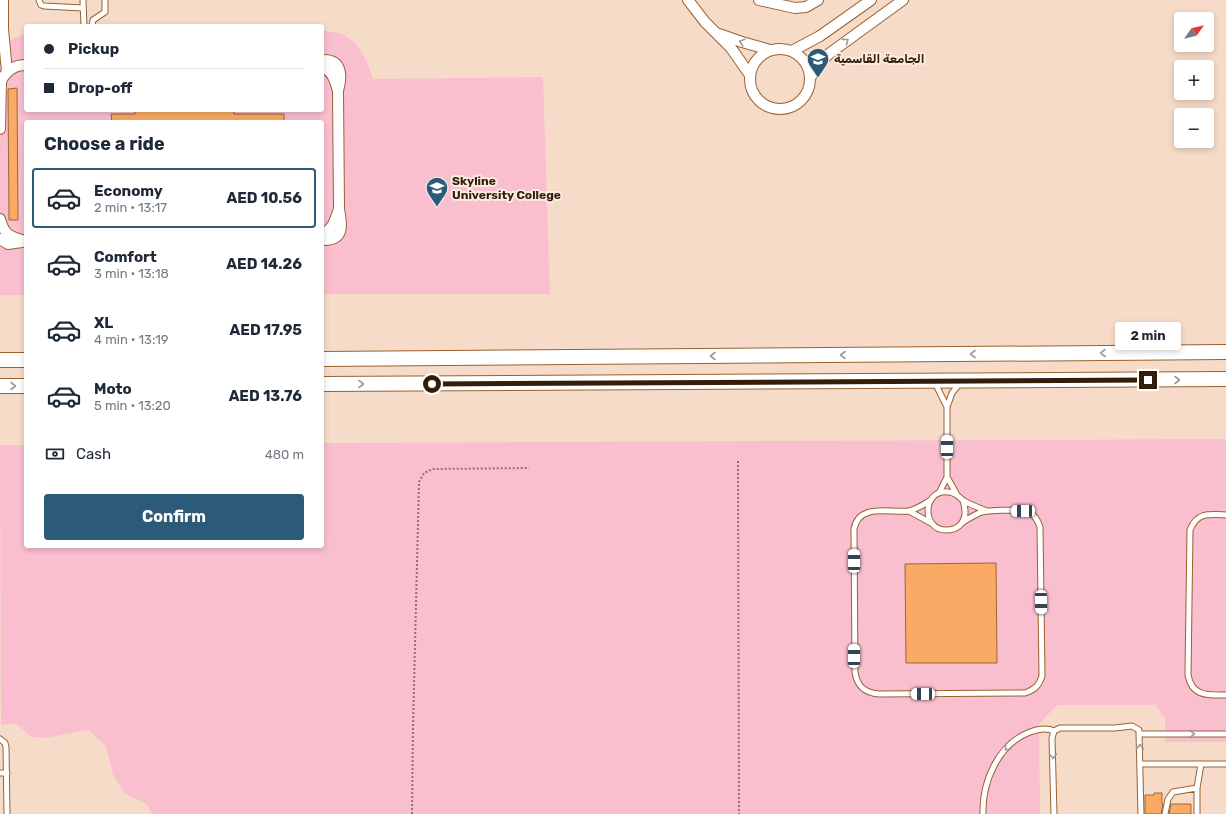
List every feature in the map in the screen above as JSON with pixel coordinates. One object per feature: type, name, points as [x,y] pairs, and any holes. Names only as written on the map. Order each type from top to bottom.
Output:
[{"type":"street","points":[[3,0],[3,29],[7,72]]},
{"type":"street","points":[[688,0],[700,16],[731,48],[750,75]]},
{"type":"street","points":[[758,0],[795,8],[811,5],[818,0]]},
{"type":"street","points":[[777,3],[802,3],[811,0]]},
{"type":"street","points":[[792,51],[820,36],[871,0]]},
{"type":"street","points":[[770,50],[754,62],[750,75],[751,87],[757,98],[766,105],[778,109],[790,107],[800,100],[807,90],[810,78],[821,61],[903,0]]},
{"type":"street","points":[[715,32],[770,50],[781,49],[792,51],[804,62],[810,78]]},
{"type":"street","points":[[324,60],[332,62],[340,71],[341,78],[338,91],[339,209],[341,223],[340,232],[337,236],[330,240],[324,240]]},
{"type":"street","points":[[0,130],[1,81],[7,72],[15,67],[24,65]]},
{"type":"street","points":[[324,68],[332,75],[338,91]]},
{"type":"street","points":[[324,233],[332,227],[339,209]]},
{"type":"street","points":[[0,219],[4,230],[8,235],[24,240]]},
{"type":"street","points":[[0,239],[8,244],[24,241]]},
{"type":"street","points":[[324,359],[1226,352]]},
{"type":"street","points":[[0,360],[24,360]]},
{"type":"street","points":[[324,384],[1226,379]]},
{"type":"street","points":[[0,386],[24,386]]},
{"type":"lane","points":[[39,0],[41,5],[44,6],[84,8]]},
{"type":"lane","points":[[83,0],[84,24]]},
{"type":"lane","points":[[92,24],[93,20],[105,12],[105,0]]},
{"type":"lane","points":[[909,511],[931,500],[939,493],[947,477],[947,407],[952,392],[962,380]]},
{"type":"lane","points":[[934,381],[947,407]]},
{"type":"lane","points":[[947,477],[966,508],[962,523]]},
{"type":"lane","points":[[939,493],[948,492],[957,495]]},
{"type":"lane","points":[[931,500],[927,512],[932,524]]},
{"type":"lane","points":[[963,501],[987,511]]},
{"type":"lane","points":[[871,511],[909,511],[925,518],[937,528],[944,530],[950,530],[957,527],[978,513],[987,511],[1029,512],[1038,521],[1040,527],[1042,676],[1040,682],[1031,691],[1025,693],[871,694],[859,686],[854,672],[855,523],[861,515],[871,511]]},
{"type":"lane","points":[[1226,515],[1209,514],[1203,516],[1192,524],[1190,530],[1188,675],[1189,682],[1198,692],[1205,694],[1226,695]]},
{"type":"lane","points":[[983,814],[984,792],[987,780],[996,762],[1006,748],[1015,740],[1036,730],[1045,728],[1054,731],[1060,728],[1114,728],[1132,726],[1139,730],[1141,814]]},
{"type":"lane","points":[[1054,731],[1052,738],[1054,814]]},
{"type":"lane","points":[[1139,734],[1226,734]]},
{"type":"lane","points":[[0,739],[5,743],[6,747],[7,814]]},
{"type":"lane","points":[[1140,764],[1226,764]]},
{"type":"lane","points":[[1197,814],[1197,788],[1202,764]]},
{"type":"lane","points":[[0,773],[6,773]]},
{"type":"lane","points":[[1166,814],[1168,799],[1173,792],[1197,788]]},
{"type":"path","points":[[738,461],[739,814]]},
{"type":"path","points":[[412,814],[412,727],[419,482],[424,473],[433,469],[529,468]]},
{"type":"shaded area","name":"Skyline University College","points":[[324,30],[348,37],[362,52],[373,79],[543,77],[550,294],[324,294],[324,120],[24,120],[24,295],[0,295],[0,44],[24,35],[24,112],[324,112]]},
{"type":"shaded area","points":[[1226,439],[1226,742],[1165,742],[1165,718],[1155,705],[1057,705],[1039,724],[1040,814],[152,814],[147,804],[125,794],[113,775],[106,746],[88,730],[45,738],[32,737],[16,724],[1,725],[0,445],[24,445],[24,548],[324,548],[324,443]]},
{"type":"building","points":[[17,88],[18,220],[9,220],[8,89]]},
{"type":"building","points":[[135,112],[234,112],[234,114],[284,114],[284,120],[112,120],[111,114],[135,114]]},
{"type":"building","points":[[996,563],[997,663],[906,663],[905,564]]},
{"type":"building","points":[[1154,793],[1162,793],[1163,804],[1161,814],[1145,814],[1145,795],[1154,795]]},
{"type":"building","points":[[1171,804],[1191,804],[1191,814],[1169,814]]},
{"type":"place","name":"الجامعة القاسمية","points":[[818,78]]},
{"type":"place","name":"Skyline University College","points":[[437,208]]},
{"type":"route","points":[[432,384],[1148,380]]}]
